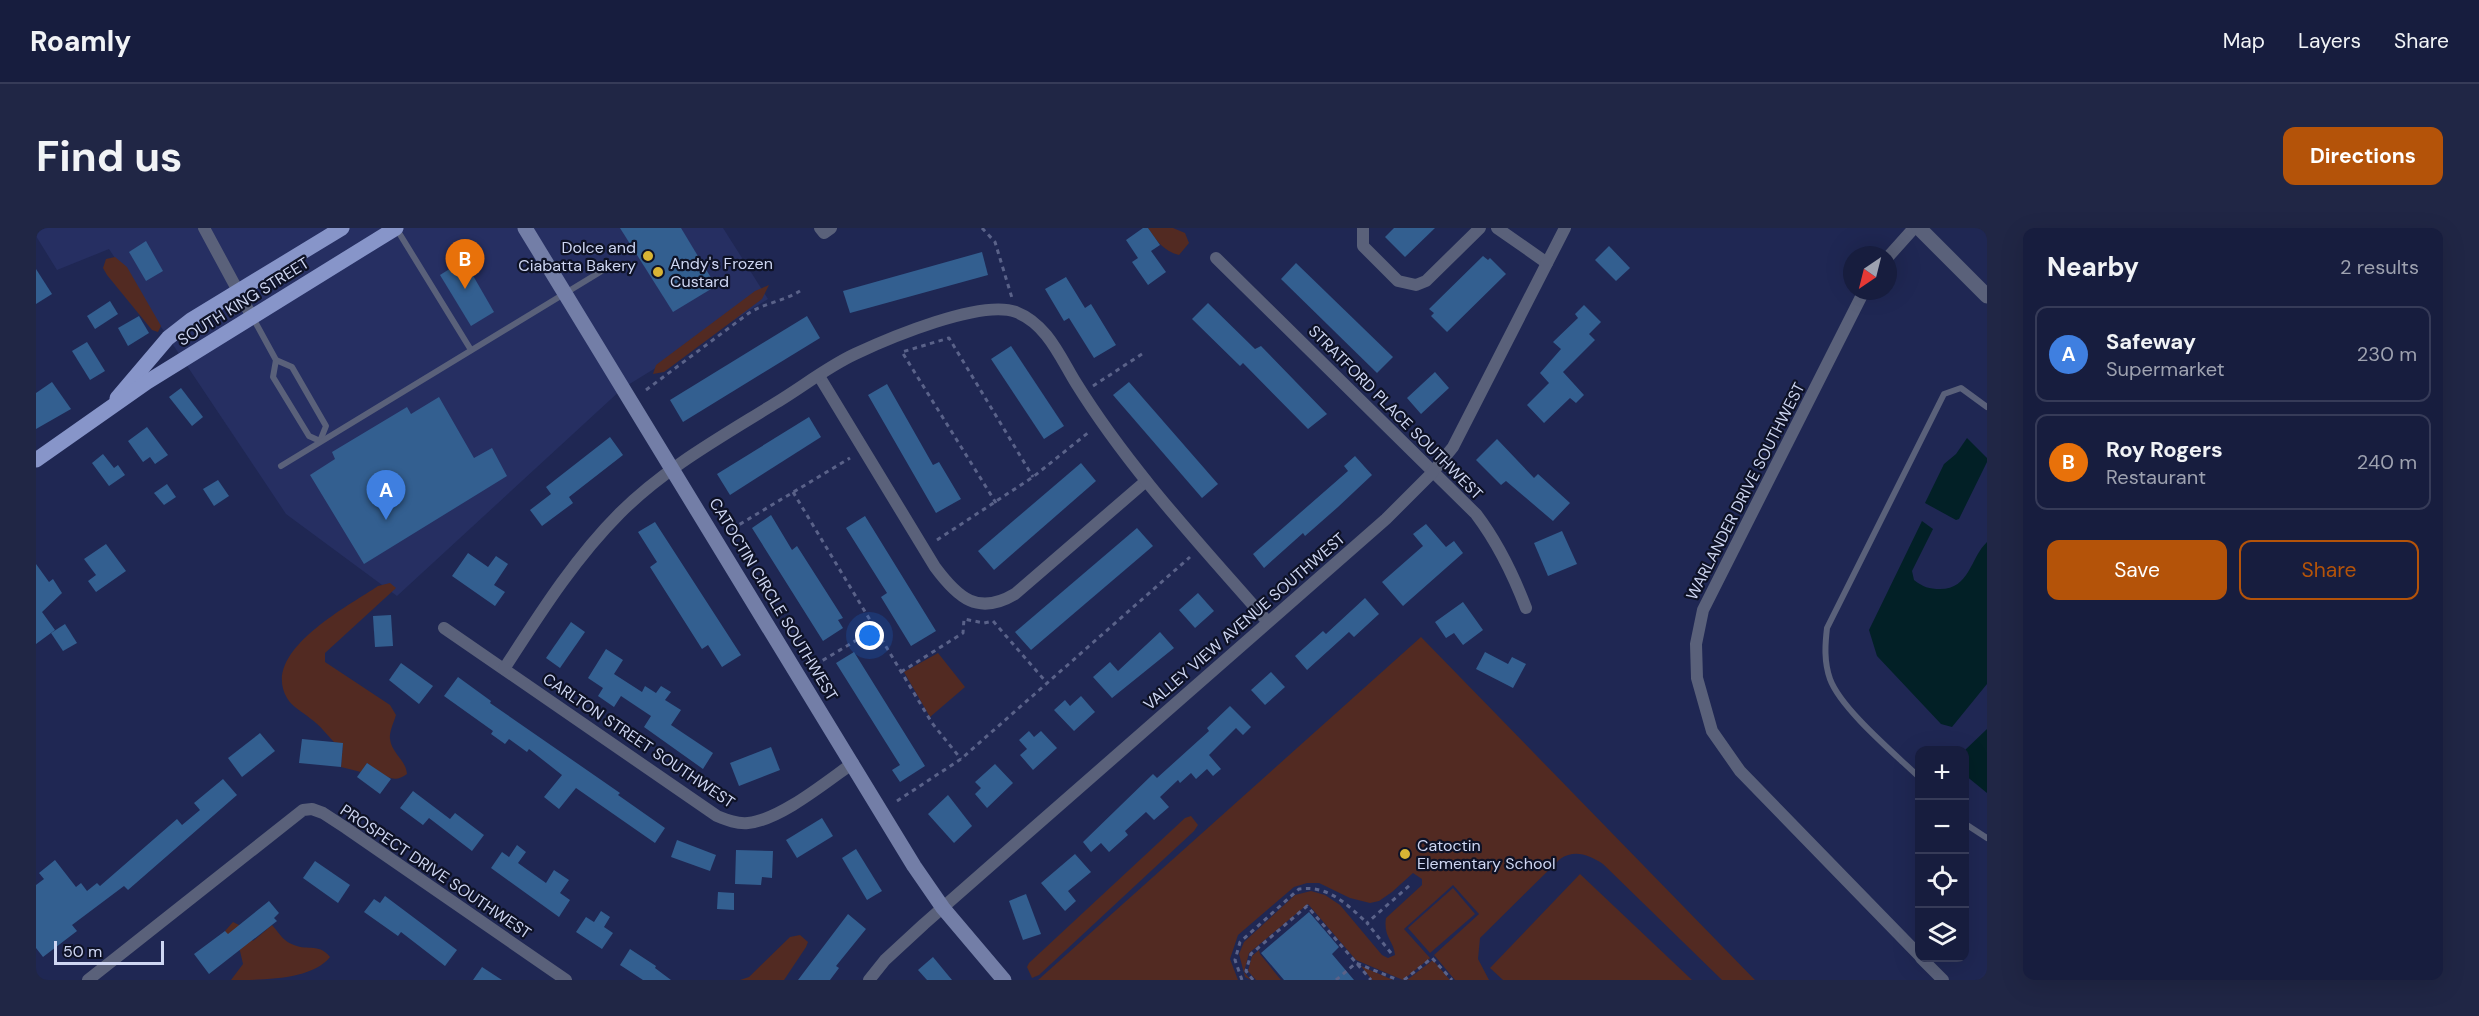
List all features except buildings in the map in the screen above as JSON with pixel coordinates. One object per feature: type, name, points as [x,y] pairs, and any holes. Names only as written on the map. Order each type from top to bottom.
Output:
[{"type":"main road","name":"SOUTH KING STREET","points":[[110,407],[136,372],[168,338],[238,291],[342,228]]},
{"type":"main road","name":"SOUTH KING STREET","points":[[36,460],[110,407],[251,315],[396,228]]},
{"type":"main road","name":"CATOCTIN CIRCLE SOUTHWEST","points":[[525,228],[914,866],[943,908],[1004,980]]},
{"type":"street","points":[[204,228],[251,315]]},
{"type":"street","points":[[1363,228],[1363,246],[1398,281],[1416,285],[1426,281],[1480,228]]},
{"type":"street","points":[[1497,228],[1547,263]]},
{"type":"street","name":"VALLEY VIEW AVENUE SOUTHWEST","points":[[869,980],[885,960],[1267,621],[1386,519],[1432,473],[1453,447],[1476,406],[1564,228]]},
{"type":"street","points":[[1897,247],[1914,228]]},
{"type":"street","points":[[1919,228],[1987,296]]},
{"type":"street","name":"STRATFORD PLACE SOUTHWEST","points":[[1216,258],[1476,514],[1493,537],[1526,608]]},
{"type":"street","name":"WARLANDER DRIVE SOUTHWEST","points":[[1859,300],[1703,610],[1696,644],[1697,678],[1712,731],[1740,771],[1915,952]]},
{"type":"street","points":[[504,669],[550,598],[584,554],[620,513],[672,467],[853,355],[946,319],[973,312],[1015,312],[1040,327],[1051,340],[1101,422],[1146,481],[1267,621]]},
{"type":"street","points":[[819,376],[935,567],[950,588],[964,600],[983,604],[1000,603],[1015,594],[1146,481]]},
{"type":"street","name":"CARLTON STREET SOUTHWEST","points":[[444,628],[717,816],[732,822],[747,824],[771,816],[853,763]]},
{"type":"street","name":"PROSPECT DRIVE SOUTHWEST","points":[[88,980],[303,810],[312,809],[346,828],[566,980]]},
{"type":"street","name":"WARLANDER DRIVE SOUTHWEST","points":[[1925,962],[1943,980]]},
{"type":"lane","points":[[396,228],[471,350]]},
{"type":"lane","points":[[281,466],[610,266]]},
{"type":"lane","points":[[251,315],[276,360],[292,368],[326,426],[320,441]]},
{"type":"lane","points":[[276,360],[273,377],[309,436],[320,441]]},
{"type":"lane","points":[[1915,773],[1851,710],[1834,687],[1827,667],[1827,628],[1944,394],[1961,388],[1987,407]]},
{"type":"lane","points":[[1969,826],[1987,838]]},
{"type":"path","points":[[982,228],[994,242],[1012,300]]},
{"type":"path","points":[[646,390],[763,304],[789,298],[800,291]]},
{"type":"path","points":[[1001,299],[1019,302]]},
{"type":"path","points":[[996,503],[902,352],[949,338],[1033,477]]},
{"type":"path","points":[[1089,378],[1094,386],[1145,352]]},
{"type":"path","points":[[937,540],[1033,477],[1089,432]]},
{"type":"path","points":[[732,529],[850,458]]},
{"type":"path","points":[[793,492],[932,723],[961,759]]},
{"type":"path","points":[[897,801],[961,759],[1190,557]]},
{"type":"path","points":[[901,672],[963,633],[964,619],[984,623],[993,621],[1047,683]]},
{"type":"path","points":[[815,665],[875,628]]},
{"type":"path","points":[[1366,923],[1410,885]]},
{"type":"path","points":[[1242,980],[1235,960],[1240,942],[1299,889],[1325,891],[1339,898],[1366,923],[1391,953]]},
{"type":"path","points":[[1253,980],[1246,971],[1251,954],[1261,948],[1307,906],[1371,980]]},
{"type":"path","points":[[1404,980],[1432,958],[1452,980]]},
{"type":"path","points":[[1336,980],[1356,963]]},
{"type":"path","points":[[1356,963],[1398,980]]},
{"type":"shaded area","points":[[36,228],[723,228],[768,299],[623,388],[397,596],[286,514],[109,249],[57,270],[36,236]]},
{"type":"shaded area","points":[[1148,228],[1173,228],[1185,233],[1189,243],[1179,255],[1173,253],[1160,244]]},
{"type":"shaded area","points":[[115,257],[127,267],[161,326],[158,332],[152,330],[107,275],[103,268],[106,259]]},
{"type":"shaded area","points":[[769,285],[762,299],[664,372],[653,374],[656,365],[755,291]]},
{"type":"shaded area","points":[[1967,438],[1987,458],[1987,462],[1959,519],[1956,520],[1925,503],[1944,464],[1956,454]]},
{"type":"shaded area","points":[[1922,521],[1933,529],[1912,571],[1914,580],[1926,587],[1940,589],[1958,584],[1987,542],[1987,684],[1952,727],[1941,724],[1877,656],[1869,630]]},
{"type":"shaded area","points":[[390,583],[396,588],[325,653],[325,662],[390,705],[396,715],[390,733],[391,744],[407,774],[396,779],[381,774],[367,763],[361,772],[341,767],[343,744],[334,742],[317,724],[292,704],[287,698],[282,681],[285,664],[296,648],[311,633],[378,586]]},
{"type":"shaded area","name":"Catoctin Elementary School","points":[[1421,637],[1755,980],[1722,980],[1603,864],[1587,856],[1571,854],[1560,859],[1480,938],[1478,959],[1489,980],[1455,980],[1434,955],[1479,914],[1453,885],[1404,929],[1430,958],[1403,980],[1356,960],[1308,904],[1249,953],[1244,972],[1251,980],[1245,977],[1239,954],[1244,942],[1295,895],[1311,891],[1325,895],[1340,905],[1382,955],[1388,958],[1395,955],[1386,930],[1386,918],[1422,885],[1422,879],[1413,873],[1392,892],[1379,901],[1370,903],[1350,898],[1319,883],[1307,883],[1294,887],[1238,935],[1230,959],[1238,980],[1038,980]]},
{"type":"shaded area","points":[[938,653],[965,687],[930,717],[904,672]]},
{"type":"shaded area","points":[[1987,729],[1987,793],[1969,778],[1969,746]]},
{"type":"shaded area","points":[[1191,816],[1198,825],[1194,831],[1039,975],[1032,978],[1027,967],[1029,963],[1185,818]]},
{"type":"shaded area","points":[[1580,874],[1692,980],[1503,980],[1490,968]]},
{"type":"shaded area","points":[[1453,888],[1475,914],[1430,953],[1408,928]]},
{"type":"shaded area","points":[[233,922],[239,925],[253,941],[272,925],[290,944],[322,950],[330,957],[322,965],[299,974],[272,979],[231,980],[243,964],[240,951],[225,931]]},
{"type":"shaded area","points":[[800,935],[808,942],[784,980],[740,980],[749,977],[790,937]]},
{"type":"shaded area","points":[[1259,950],[1281,980],[1256,980],[1248,971],[1252,956]]},
{"type":"shaded area","points":[[1433,960],[1450,980],[1407,980]]},
{"type":"shaded area","points":[[1361,966],[1393,980],[1372,980]]},
{"type":"place","name":"Dolce and Ciabatta Bakery","points":[[648,256]]},
{"type":"place","name":"Andy's Frozen Custard","points":[[658,272]]},
{"type":"place","name":"Roy Rogers","points":[[465,289]]},
{"type":"place","name":"Safeway","points":[[386,520]]},
{"type":"place","name":"Catoctin Elementary School","points":[[1405,854]]}]
